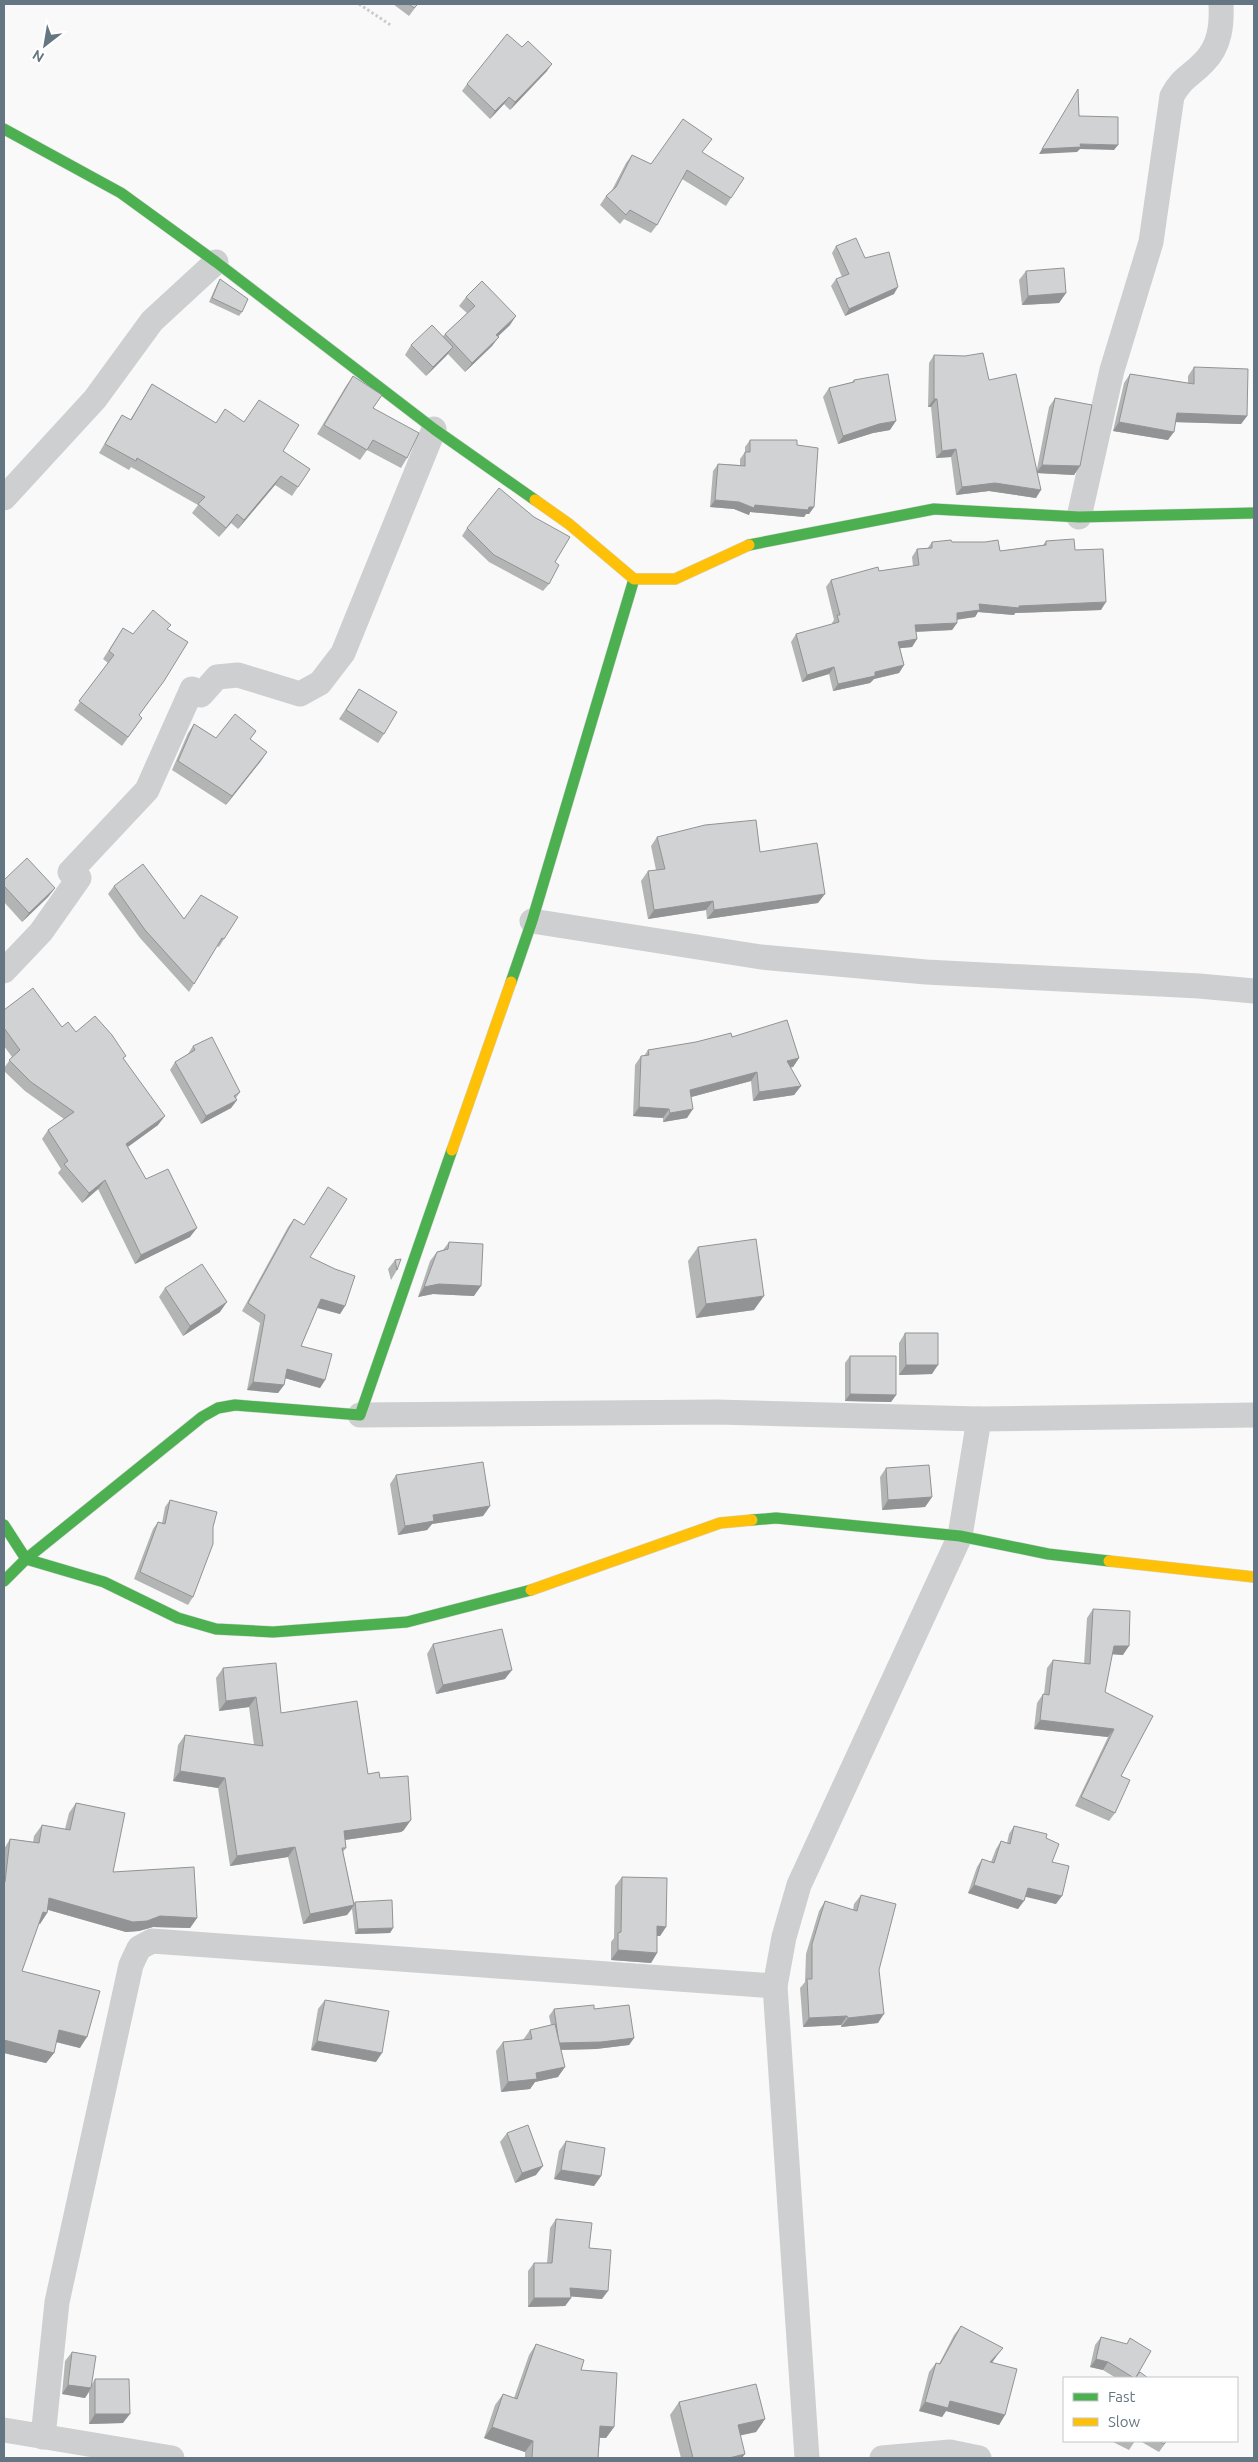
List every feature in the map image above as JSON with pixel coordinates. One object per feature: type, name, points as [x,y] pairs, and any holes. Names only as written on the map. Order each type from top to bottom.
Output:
[{"type":"street","points":[[1079,517],[1112,370],[1151,242],[1172,96],[1181,80],[1205,62],[1219,41],[1222,18],[1221,4]]},
{"type":"street","points":[[4,129],[121,193],[216,262],[434,429],[569,524],[634,578],[674,579],[754,543],[934,509],[1079,517],[1254,513]]},
{"type":"street","points":[[4,498],[95,399],[152,321],[216,262]]},
{"type":"street","points":[[4,971],[41,932],[79,878],[70,872],[146,790],[192,689],[201,695],[217,677],[238,675],[300,694],[320,683],[343,653],[434,429]]},
{"type":"street","points":[[360,1415],[532,921],[634,578]]},
{"type":"street","points":[[532,921],[761,957],[926,972],[1198,986],[1254,991]]},
{"type":"street","points":[[4,1581],[26,1559],[202,1417],[218,1408],[235,1405],[360,1415],[716,1412],[979,1418],[1254,1415]]},
{"type":"street","points":[[807,2458],[775,1986],[784,1937],[799,1885],[960,1536],[979,1418]]},
{"type":"street","points":[[4,1525],[26,1559],[104,1582],[178,1618],[216,1629],[273,1632],[407,1622],[542,1588],[720,1523],[776,1518],[960,1536],[1048,1554],[1254,1578]]},
{"type":"street","points":[[43,2437],[57,2302],[131,1965],[139,1948],[152,1941],[775,1986]]},
{"type":"street","points":[[4,2430],[172,2458]]},
{"type":"street","points":[[882,2458],[950,2452],[979,2458]]},
{"type":"path","points":[[359,4],[392,26]]},
{"type":"building","points":[[409,4],[418,4],[414,8]]},
{"type":"building","points":[[507,34],[522,47],[528,41],[552,64],[515,102],[509,97],[495,111],[467,84]]},
{"type":"building","points":[[1078,89],[1079,116],[1118,117],[1118,145],[1080,144],[1081,147],[1042,149]]},
{"type":"building","points":[[683,119],[712,139],[702,152],[744,178],[731,198],[687,170],[657,225],[630,210],[626,215],[606,196],[616,187],[632,155],[651,164]]},
{"type":"building","points":[[856,238],[865,258],[889,252],[898,287],[849,309],[836,279],[849,274],[836,246]]},
{"type":"building","points":[[1064,268],[1066,293],[1028,296],[1026,271]]},
{"type":"building","points":[[220,279],[248,299],[242,312],[212,298]]},
{"type":"building","points":[[482,281],[516,316],[496,335],[499,337],[472,363],[445,334],[475,306],[466,297]]},
{"type":"building","points":[[432,325],[453,347],[433,367],[411,345]]},
{"type":"building","points":[[983,353],[989,380],[1016,374],[1041,490],[995,483],[962,487],[956,449],[942,451],[937,399],[934,399],[934,355],[965,356]]},
{"type":"building","points":[[1194,367],[1248,369],[1247,416],[1177,413],[1174,432],[1119,422],[1130,374],[1194,384]]},
{"type":"building","points":[[888,374],[896,421],[879,424],[843,436],[829,388],[854,382],[854,380]]},
{"type":"building","points":[[353,376],[382,395],[373,408],[419,433],[407,458],[373,440],[367,450],[324,425]]},
{"type":"building","points":[[152,384],[216,423],[225,409],[244,422],[259,400],[299,425],[283,451],[310,469],[298,487],[281,476],[244,520],[237,514],[226,528],[198,504],[205,497],[137,458],[136,461],[105,444],[122,415],[131,420]]},
{"type":"building","points":[[1055,398],[1092,405],[1080,466],[1042,465]]},
{"type":"building","points":[[750,440],[797,440],[797,445],[818,448],[814,507],[809,507],[808,510],[755,505],[754,508],[739,502],[715,500],[718,464],[745,466],[745,452],[750,452]]},
{"type":"building","points":[[499,488],[534,517],[570,537],[555,562],[559,565],[549,584],[494,555],[467,528]]},
{"type":"building","points":[[1074,539],[1075,550],[1103,549],[1106,602],[1019,606],[1019,608],[979,604],[980,610],[957,613],[957,623],[915,625],[917,639],[898,642],[904,665],[875,672],[875,676],[838,684],[834,667],[807,675],[796,634],[839,622],[837,615],[840,615],[831,580],[878,567],[879,571],[919,565],[917,549],[932,548],[932,542],[951,540],[952,542],[985,542],[998,540],[1000,551],[1046,545],[1046,541]]},
{"type":"building","points":[[153,610],[171,625],[167,629],[188,642],[164,681],[139,715],[142,718],[128,737],[79,701],[114,655],[109,651],[123,628],[133,634]]},
{"type":"building","points":[[359,689],[397,712],[384,734],[346,710]]},
{"type":"building","points":[[235,714],[256,731],[250,739],[267,752],[232,796],[178,761],[194,724],[216,738]]},
{"type":"building","points":[[756,820],[760,852],[817,843],[825,894],[714,910],[713,901],[654,910],[648,871],[665,869],[657,837],[705,825]]},
{"type":"building","points":[[27,858],[55,888],[29,913],[4,886],[4,880]]},
{"type":"building","points":[[143,864],[184,919],[201,895],[238,917],[224,939],[222,938],[194,984],[145,930],[114,886]]},
{"type":"building","points":[[33,988],[62,1027],[68,1022],[76,1032],[95,1016],[112,1035],[126,1056],[123,1058],[165,1116],[126,1144],[146,1179],[168,1169],[197,1228],[141,1255],[105,1180],[89,1193],[64,1164],[68,1161],[48,1130],[74,1112],[31,1082],[9,1060],[20,1050],[4,1028],[4,1010]]},
{"type":"building","points":[[787,1020],[799,1058],[787,1061],[801,1086],[759,1092],[757,1072],[690,1090],[693,1109],[670,1113],[669,1109],[639,1107],[641,1056],[649,1055],[648,1050],[696,1042],[731,1033],[732,1037]]},
{"type":"building","points":[[212,1037],[240,1092],[234,1096],[237,1100],[206,1116],[175,1062],[195,1050],[193,1046]]},
{"type":"building","points":[[328,1187],[347,1199],[310,1257],[355,1276],[345,1306],[321,1299],[301,1346],[332,1354],[325,1380],[287,1369],[284,1385],[253,1382],[265,1315],[248,1303],[294,1219],[304,1225]]},
{"type":"building","points":[[756,1239],[764,1296],[706,1304],[698,1247]]},
{"type":"building","points":[[449,1242],[483,1244],[481,1286],[439,1284],[424,1287],[437,1252],[448,1249]]},
{"type":"building","points":[[401,1259],[397,1270],[395,1260]]},
{"type":"building","points":[[202,1264],[227,1302],[190,1326],[165,1288]]},
{"type":"building","points":[[905,1333],[938,1333],[938,1365],[906,1365]]},
{"type":"building","points":[[850,1356],[896,1356],[896,1395],[850,1394]]},
{"type":"building","points":[[483,1462],[490,1506],[433,1515],[434,1521],[405,1526],[396,1475]]},
{"type":"building","points":[[929,1465],[932,1497],[888,1500],[886,1468]]},
{"type":"building","points":[[170,1500],[217,1512],[213,1527],[213,1544],[193,1597],[140,1572],[158,1522],[165,1524]]},
{"type":"building","points":[[1093,1609],[1130,1611],[1129,1646],[1114,1646],[1105,1692],[1153,1716],[1121,1776],[1130,1780],[1115,1813],[1081,1797],[1114,1729],[1040,1720],[1043,1694],[1049,1695],[1053,1660],[1090,1664]]},
{"type":"building","points":[[502,1629],[512,1670],[443,1685],[433,1644]]},
{"type":"building","points":[[276,1663],[281,1713],[357,1701],[368,1774],[379,1772],[380,1778],[408,1776],[411,1820],[344,1831],[346,1848],[342,1848],[354,1905],[310,1914],[295,1847],[237,1856],[225,1778],[180,1771],[185,1735],[263,1746],[256,1697],[226,1701],[223,1668]]},
{"type":"building","points":[[76,1803],[125,1813],[113,1872],[194,1867],[197,1918],[160,1916],[147,1921],[133,1922],[49,1898],[47,1913],[43,1912],[22,1971],[100,1991],[87,2037],[59,2030],[54,2053],[4,2040],[4,1882],[10,1839],[39,1843],[42,1825],[70,1830]]},
{"type":"building","points":[[1014,1826],[1047,1834],[1046,1838],[1059,1844],[1052,1862],[1069,1866],[1062,1896],[1028,1888],[1024,1901],[974,1885],[982,1859],[994,1863],[1001,1841],[1010,1844]]},
{"type":"building","points":[[622,1877],[667,1878],[666,1927],[657,1926],[657,1953],[618,1950],[618,1933],[621,1932]]},
{"type":"building","points":[[861,1895],[896,1904],[879,1970],[884,2014],[848,2018],[847,2016],[809,2018],[807,1979],[812,1979],[812,1944],[825,1901],[857,1911]]},
{"type":"building","points":[[392,1900],[393,1928],[358,1929],[355,1902]]},
{"type":"building","points":[[325,2000],[389,2011],[382,2053],[317,2041]]},
{"type":"building","points":[[594,2005],[594,2009],[629,2005],[634,2038],[601,2042],[559,2043],[554,2009]]},
{"type":"building","points":[[555,2024],[565,2067],[536,2073],[537,2079],[508,2082],[503,2042],[532,2039],[530,2030]]},
{"type":"building","points":[[528,2125],[543,2166],[522,2173],[507,2133]]},
{"type":"building","points":[[566,2141],[605,2148],[601,2176],[561,2170]]},
{"type":"building","points":[[556,2219],[592,2223],[589,2248],[611,2250],[608,2291],[570,2288],[571,2298],[534,2298],[534,2263],[552,2263]]},
{"type":"building","points":[[961,2326],[1003,2348],[990,2362],[1017,2369],[1005,2415],[950,2401],[948,2408],[925,2402],[936,2363],[940,2364]]},
{"type":"building","points":[[1101,2337],[1127,2344],[1130,2338],[1151,2351],[1136,2377],[1132,2377],[1108,2362],[1096,2359]]},
{"type":"building","points":[[536,2344],[584,2360],[581,2370],[617,2373],[614,2427],[600,2426],[598,2458],[532,2458],[533,2441],[492,2427],[503,2394],[517,2399]]},
{"type":"building","points":[[72,2352],[96,2356],[91,2388],[68,2385]]},
{"type":"building","points":[[1140,2372],[1147,2377],[1136,2377]]},
{"type":"building","points":[[95,2379],[129,2379],[130,2414],[95,2414]]},
{"type":"building","points":[[756,2384],[765,2419],[738,2425],[745,2454],[729,2458],[693,2458],[679,2402]]},
{"type":"traffic: fast","points":[[4,129],[121,193],[216,262],[434,429],[535,500]]},
{"type":"traffic: fast","points":[[749,545],[934,509],[1079,517],[1254,513]]},
{"type":"traffic: fast","points":[[511,982],[532,921],[634,579]]},
{"type":"traffic: fast","points":[[4,1581],[26,1559],[202,1417],[218,1408],[235,1405],[360,1415],[452,1150]]},
{"type":"traffic: fast","points":[[752,1520],[776,1518],[960,1536],[1048,1554],[1109,1561]]},
{"type":"traffic: fast","points":[[4,1525],[26,1559],[104,1582],[178,1618],[216,1629],[273,1632],[407,1622],[531,1590]]},
{"type":"traffic: slow","points":[[535,500],[569,524],[634,579],[675,579],[749,545]]},
{"type":"traffic: slow","points":[[452,1150],[511,982]]},
{"type":"traffic: slow","points":[[531,1590],[720,1523],[752,1520]]},
{"type":"traffic: slow","points":[[1109,1561],[1254,1577]]}]
